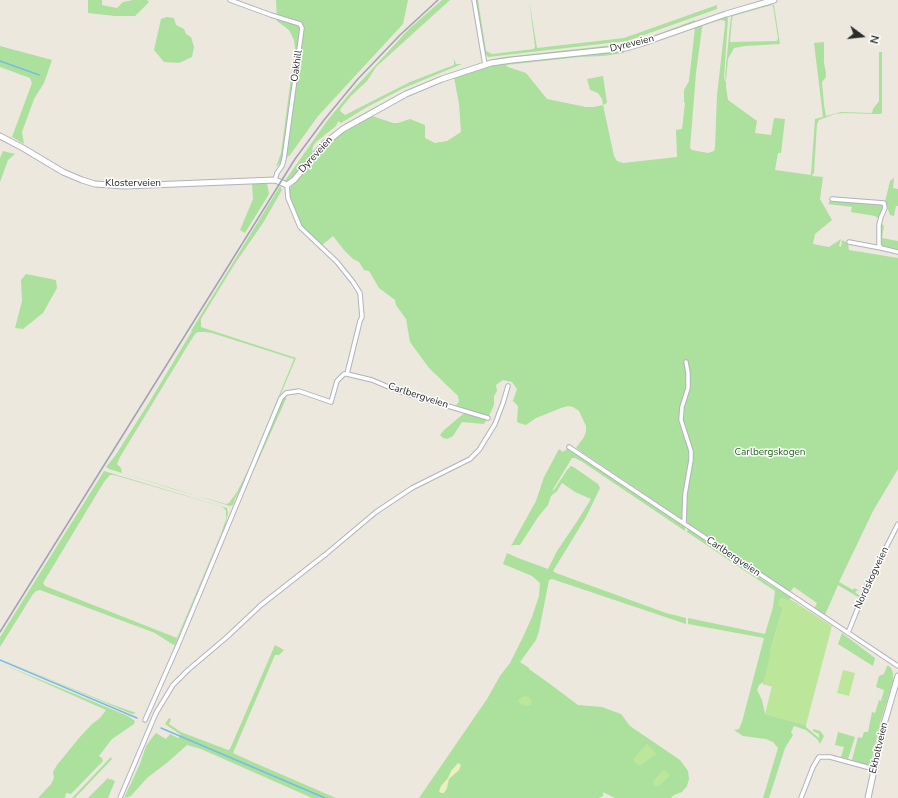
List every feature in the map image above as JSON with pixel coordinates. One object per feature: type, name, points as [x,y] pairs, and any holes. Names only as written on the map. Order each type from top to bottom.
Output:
[{"type":"main road","name":"Dyreveien","points":[[287,185],[294,180],[324,144],[347,126],[406,94],[450,76],[486,64],[626,48],[711,19],[774,0]]},
{"type":"main road","name":"Klosterveien","points":[[0,136],[74,177],[95,184],[125,186],[277,180]]},
{"type":"main road","points":[[277,180],[287,185]]},
{"type":"main road","name":"Ekholtveien","points":[[868,798],[884,724],[898,676]]},
{"type":"street","name":"Oakhill","points":[[230,0],[300,24],[302,28],[284,158],[282,166],[277,173],[277,180]]},
{"type":"street","points":[[474,0],[486,64]]},
{"type":"street","points":[[145,720],[179,643],[281,398],[286,394],[299,391],[331,402],[337,382],[344,374],[348,374],[358,327],[362,317],[360,293],[337,262],[300,227],[288,198],[287,185]]},
{"type":"street","points":[[832,199],[884,203],[885,208],[880,220],[878,233],[878,243],[881,248]]},
{"type":"street","points":[[850,242],[898,252]]},
{"type":"street","points":[[684,523],[685,494],[691,455],[681,420],[682,407],[688,388],[686,362]]},
{"type":"street","name":"Carlbergveien","points":[[348,374],[372,380],[398,391],[488,418]]},
{"type":"street","points":[[120,798],[156,713],[173,685],[261,605],[326,554],[376,512],[412,488],[470,459],[479,450],[495,424],[508,386]]},
{"type":"street","name":"Carlbergveien","points":[[569,447],[898,666]]},
{"type":"street","name":"Nordskogveien","points":[[848,633],[867,585],[898,524]]},
{"type":"street","points":[[801,798],[813,767],[819,758],[830,757],[874,769]]},
{"type":"green space","points":[[88,0],[102,0],[102,5],[117,8],[123,2],[133,0],[147,0],[149,2],[135,16],[115,16],[88,13]]},
{"type":"green space","points":[[276,0],[408,0],[403,24],[318,116],[290,155],[276,167],[281,153],[295,48],[294,40],[289,30],[277,21]]},
{"type":"green space","points":[[442,0],[450,0],[376,67],[367,81],[351,96],[340,111],[345,115],[410,82],[454,65],[454,59],[456,64],[462,64],[404,88],[367,107],[341,123],[338,121],[336,126],[316,142],[313,146],[312,154],[294,177],[289,181],[284,182],[327,121],[350,93],[409,29]]},
{"type":"green space","points":[[476,0],[478,0],[486,51],[492,54],[534,49],[535,46],[529,0],[537,48],[624,38],[717,5],[717,9],[627,41],[488,57],[485,53]]},
{"type":"green space","points":[[770,4],[774,5],[780,44],[734,48],[728,59],[726,80],[731,16],[733,14]],"holes":[[[772,5],[778,38],[777,41],[730,42],[733,16]]]},
{"type":"green space","name":"Carlbergskogen","points":[[727,16],[724,78],[726,82],[728,100],[757,121],[755,133],[771,135],[774,118],[785,119],[781,153],[778,153],[775,170],[811,175],[815,119],[823,117],[814,43],[824,42],[826,77],[822,82],[826,116],[841,112],[872,113],[879,101],[879,52],[882,52],[882,113],[835,114],[819,120],[817,124],[814,172],[812,176],[823,177],[820,199],[832,220],[815,234],[813,244],[829,247],[841,239],[839,246],[841,247],[842,240],[848,243],[849,250],[898,258],[898,469],[873,511],[839,582],[853,590],[854,588],[858,590],[855,592],[860,596],[859,599],[838,585],[824,617],[814,609],[817,603],[794,587],[790,592],[576,448],[584,437],[586,426],[579,411],[573,407],[568,406],[561,408],[536,418],[526,425],[519,423],[517,422],[518,406],[513,401],[517,389],[512,382],[503,380],[496,385],[497,391],[494,396],[494,405],[484,424],[462,422],[453,436],[447,439],[443,438],[440,435],[444,430],[463,414],[469,414],[470,411],[456,405],[459,402],[458,396],[429,368],[410,342],[406,319],[396,305],[395,300],[379,288],[369,271],[364,270],[359,262],[353,259],[344,250],[333,236],[321,246],[303,228],[290,199],[290,188],[327,143],[345,130],[368,117],[372,116],[393,123],[410,119],[425,125],[425,138],[435,143],[447,141],[461,132],[459,104],[454,77],[488,66],[624,51],[624,53],[603,56],[579,57],[506,65],[526,73],[547,99],[586,107],[603,105],[614,156],[617,161],[623,163],[677,157],[676,130],[682,129],[685,103],[684,90],[689,81],[695,28],[672,36]],"holes":[[[721,20],[725,21],[717,95],[715,148],[714,151],[708,153],[692,150],[690,148],[696,73],[702,28],[703,25]]]},
{"type":"green space","points":[[167,17],[174,18],[176,25],[184,29],[186,34],[191,37],[194,47],[192,57],[179,63],[164,62],[154,50],[161,19]]},
{"type":"green space","points":[[695,20],[695,22],[627,45],[627,43],[653,36]]},
{"type":"green space","points":[[623,44],[623,46],[490,60],[504,57]]},
{"type":"green space","points":[[0,46],[52,60],[44,83],[34,99],[22,132],[24,144],[12,137],[32,83],[30,78],[0,67]]},
{"type":"green space","points":[[603,76],[607,103],[603,105],[602,99],[598,93],[590,90],[587,79]]},
{"type":"green space","points":[[403,92],[404,93],[345,126],[344,124]]},
{"type":"green space","points":[[3,151],[15,154],[8,160],[0,182],[0,158]]},
{"type":"green space","points":[[894,178],[893,188],[898,189],[898,206],[896,206],[894,216],[890,215],[885,202],[890,181]]},
{"type":"green space","points":[[267,183],[269,194],[245,233],[240,230],[253,199],[252,184]]},
{"type":"green space","points":[[280,186],[282,190],[263,223],[234,265],[201,319],[201,327],[296,358],[242,486],[233,505],[230,506],[196,496],[226,504],[229,503],[237,492],[250,466],[294,359],[212,333],[198,332],[188,345],[120,457],[117,464],[121,468],[122,473],[106,467],[115,456],[150,401]]},
{"type":"green space","points":[[830,201],[878,203],[882,205],[883,209],[879,219],[875,216],[851,212],[852,207],[828,204]]},
{"type":"green space","points":[[881,223],[884,226],[882,238],[898,241],[898,250],[881,245]]},
{"type":"green space","points":[[26,274],[56,280],[57,288],[43,313],[23,329],[15,328],[22,301],[21,280]]},
{"type":"green space","points":[[286,396],[286,399],[254,470],[282,399]]},
{"type":"green space","points":[[568,448],[685,527],[685,531],[581,461],[572,458],[552,491],[571,466],[598,484],[600,488],[586,517],[553,571],[666,613],[686,618],[686,624],[552,579],[549,580],[536,640],[520,662],[578,705],[602,707],[621,714],[630,726],[680,760],[688,771],[689,779],[687,786],[682,792],[671,798],[615,798],[603,792],[603,796],[598,798],[419,798],[510,663],[532,617],[539,596],[540,583],[532,576],[503,564],[507,553],[548,569],[557,551],[591,499],[575,492],[562,483],[557,491],[551,496],[548,505],[538,517],[520,545],[511,546],[536,501],[544,477],[559,449],[563,452]]},
{"type":"green space","points":[[104,471],[227,508],[228,513],[225,526],[175,645],[155,633],[40,590],[33,594],[0,647],[0,637]],"holes":[[[110,475],[220,506],[226,511],[226,519],[221,534],[177,638],[45,586],[43,583],[104,482]]]},
{"type":"green space","points":[[688,528],[769,584],[791,597],[789,601],[780,598],[783,608],[770,651],[810,697],[763,684],[763,682],[759,685],[757,690],[762,700],[765,714],[806,725],[806,727],[819,738],[819,734],[813,731],[813,729],[820,731],[824,736],[820,744],[818,740],[806,730],[794,726],[791,732],[793,735],[785,748],[769,798],[763,798],[778,748],[773,742],[766,739],[743,736],[734,730],[739,729],[742,722],[764,638],[688,624],[688,618],[765,634],[773,607],[775,591],[687,532]]},
{"type":"green space","points":[[780,598],[789,601],[790,599],[832,626],[806,725],[765,714],[772,686],[763,684],[770,651],[783,608],[778,606]]},
{"type":"green space","points":[[842,633],[875,658],[873,666],[838,644]]},
{"type":"green space","points":[[275,645],[284,650],[279,655],[275,655],[233,753],[336,798],[312,798],[201,749],[187,745],[147,778],[131,796],[124,798],[140,764],[146,746],[156,733],[166,739],[170,734],[178,738],[181,735],[165,724],[169,718],[171,719],[169,724],[181,732],[228,750],[230,749]]},
{"type":"green space","points":[[1,659],[108,703],[136,713],[132,714]]},
{"type":"green space","points":[[0,663],[128,716],[135,721],[134,724],[112,739],[99,756],[103,761],[71,794],[66,793],[65,798],[38,798],[51,784],[54,778],[53,772],[57,765],[79,738],[100,718],[106,710]]},
{"type":"green space","points":[[887,666],[891,668],[893,673],[893,681],[880,723],[871,763],[868,766],[853,762],[852,760],[858,737],[862,738],[864,732],[868,732],[872,712],[875,713],[879,700],[881,701],[884,690],[876,687],[879,676],[884,674]]},
{"type":"green space","points":[[843,670],[855,673],[849,696],[837,693]]},
{"type":"green space","points":[[524,696],[529,697],[532,700],[531,705],[526,706],[520,704],[518,701]]},
{"type":"green space","points":[[838,732],[855,737],[848,759],[841,757],[844,747],[835,745]]},
{"type":"green space","points":[[647,744],[656,754],[640,766],[635,763],[633,759]]},
{"type":"green space","points":[[111,757],[112,759],[75,798],[72,798]]},
{"type":"green space","points":[[663,770],[670,775],[659,786],[655,786],[653,781]]},
{"type":"green space","points":[[108,778],[115,781],[108,798],[88,798]]},
{"type":"sand","points":[[458,763],[461,765],[459,770],[449,779],[444,793],[441,793],[439,791],[441,786]]},
{"type":"waterway","points":[[0,61],[39,75]]},
{"type":"waterway","points":[[0,660],[137,718]]},
{"type":"waterway","points":[[161,728],[325,798]]},
{"type":"railway","points":[[0,632],[295,159],[324,120],[357,80],[400,35],[438,0]]}]
